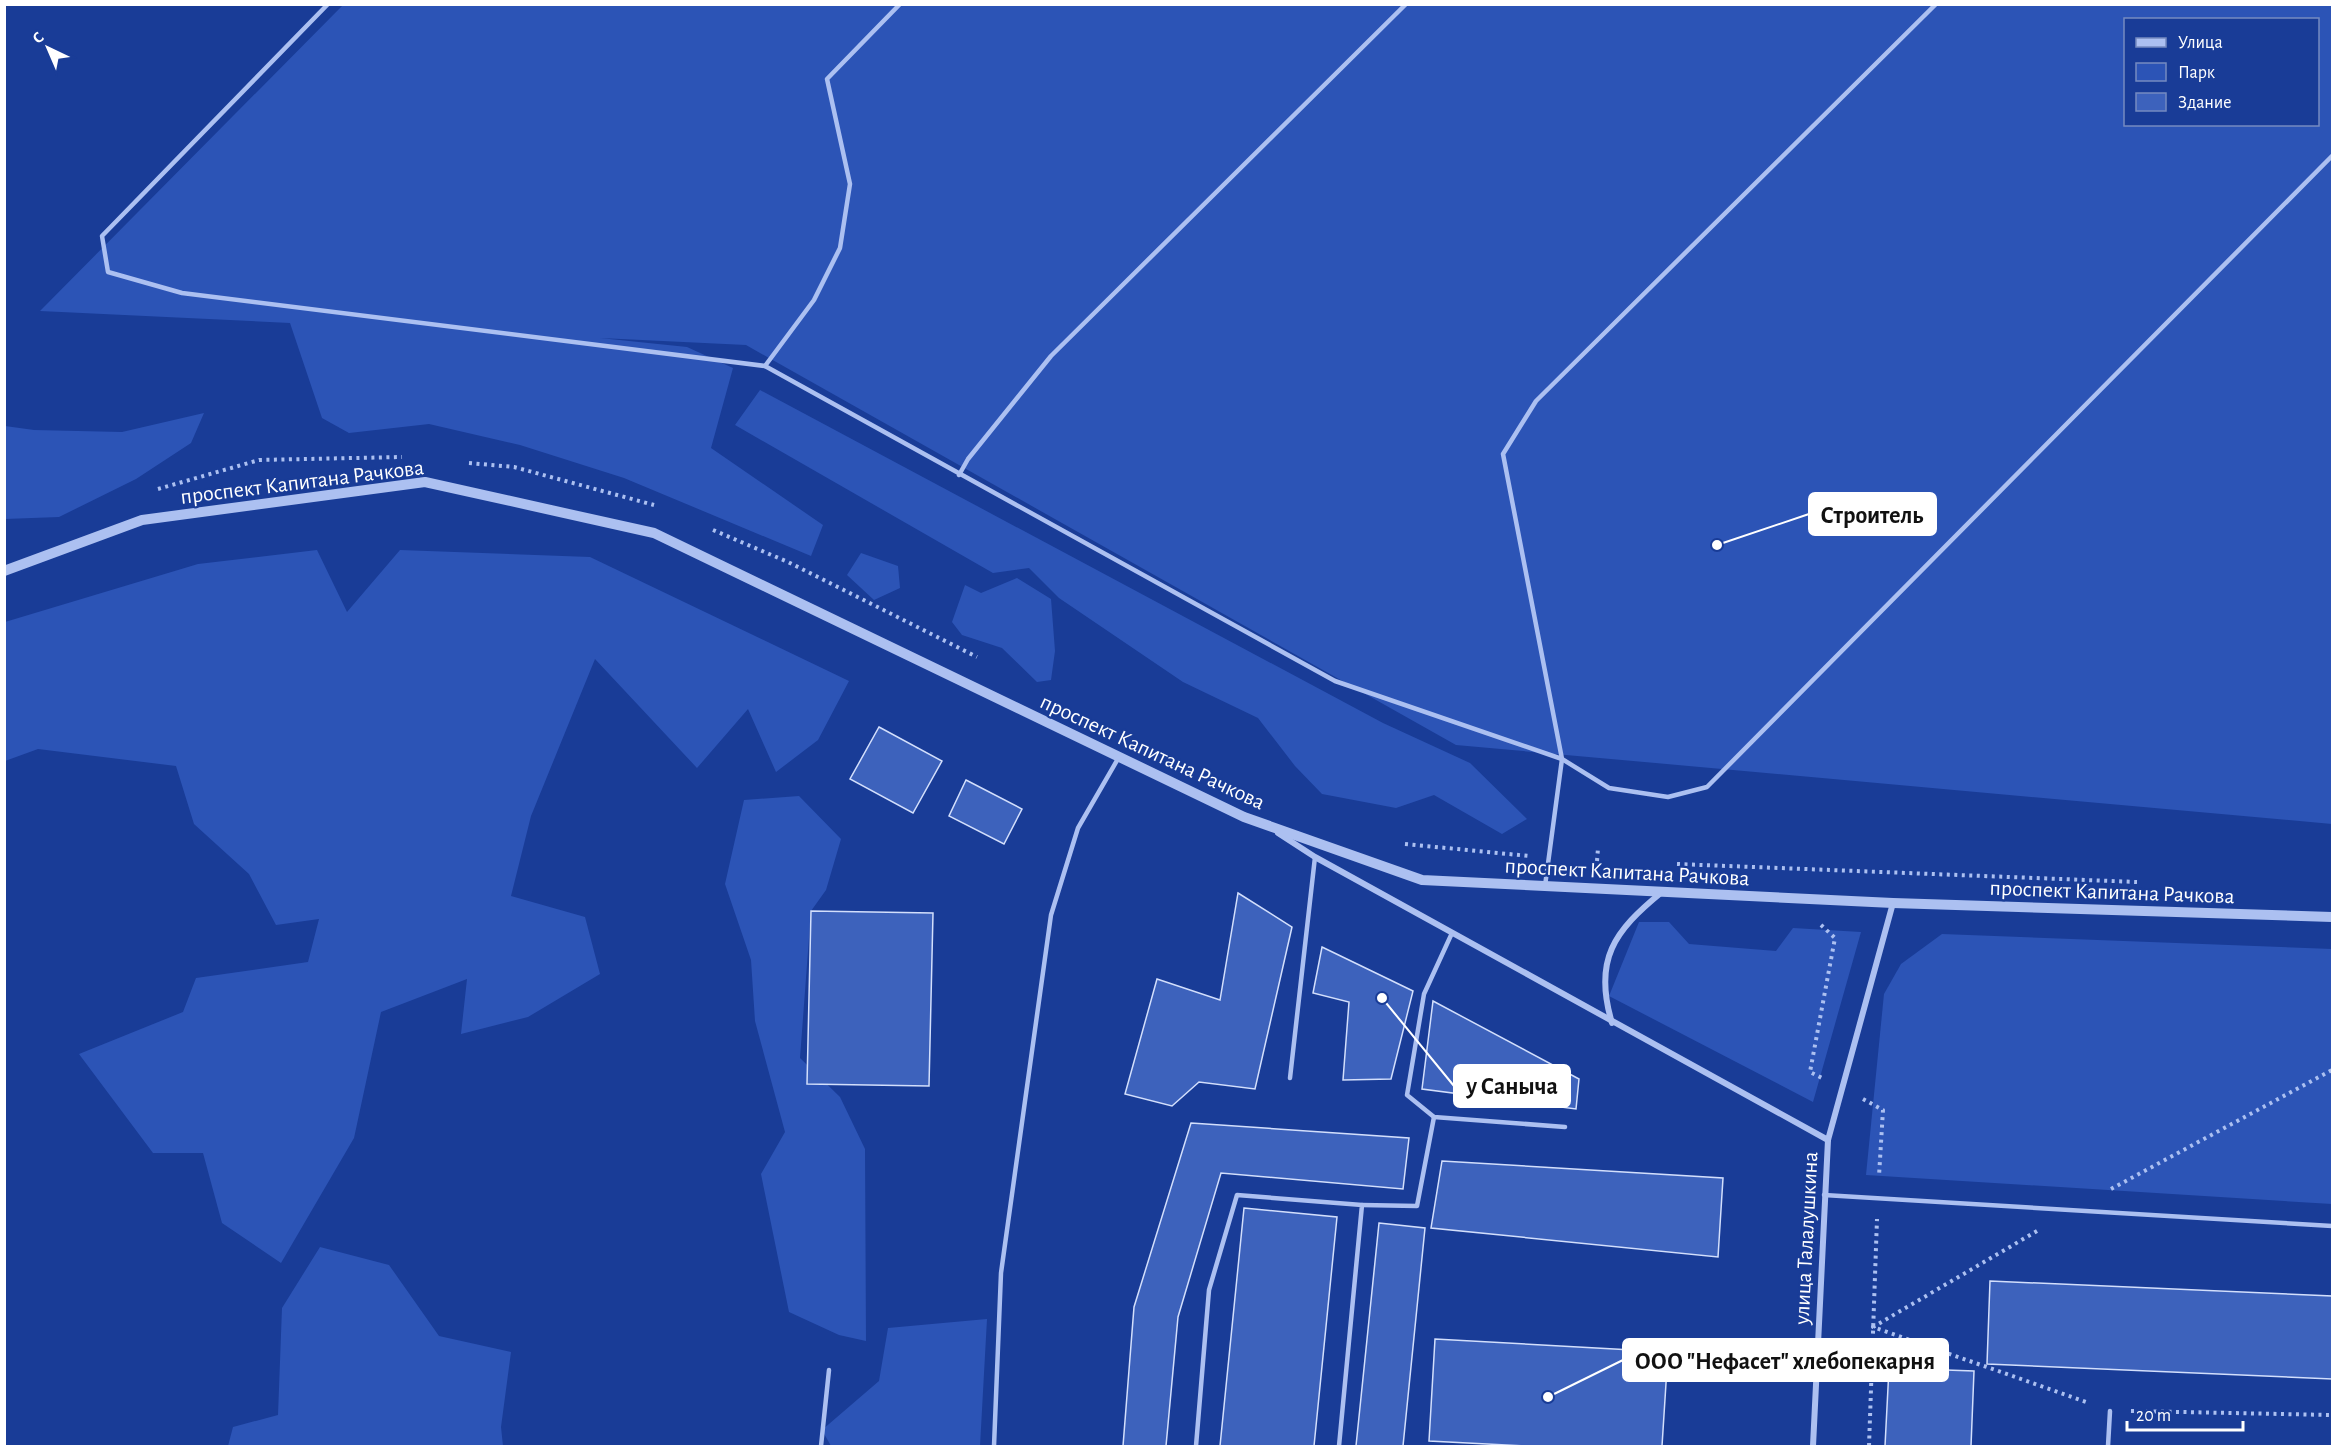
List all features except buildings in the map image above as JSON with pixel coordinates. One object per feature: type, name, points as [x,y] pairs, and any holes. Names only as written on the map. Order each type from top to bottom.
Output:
[{"type":"street","name":"проспект Капитана Рачкова","points":[[4,571],[142,520],[424,482],[654,533],[1244,817],[1422,880],[1893,903],[2332,917]]},
{"type":"street","points":[[1268,826],[1315,857],[1612,1023],[1828,1140]]},
{"type":"street","points":[[1612,1023],[1605,998],[1604,973],[1612,943],[1625,924],[1662,892]]},
{"type":"street","name":"улица Талалушкина","points":[[1813,1446],[1828,1140],[1893,903]]},
{"type":"lane","points":[[328,4],[102,236],[108,272],[182,293],[765,366],[1335,681],[1562,759],[1610,788],[1668,797],[1707,787],[2332,156]]},
{"type":"lane","points":[[765,366],[814,300],[840,248],[850,184],[827,79],[900,4]]},
{"type":"lane","points":[[959,475],[968,459],[1051,356],[1406,4]]},
{"type":"lane","points":[[1545,886],[1562,759],[1503,454],[1536,401],[1936,4]]},
{"type":"lane","points":[[994,1446],[1001,1273],[1051,915],[1078,828],[1119,757]]},
{"type":"lane","points":[[1290,1078],[1315,857]]},
{"type":"lane","points":[[1452,933],[1424,994],[1407,1095],[1434,1117],[1565,1128]]},
{"type":"lane","points":[[1196,1446],[1209,1290],[1237,1195],[1362,1206],[1417,1206],[1434,1117]]},
{"type":"lane","points":[[1824,1196],[2332,1226]]},
{"type":"lane","points":[[1339,1446],[1362,1206]]},
{"type":"lane","points":[[821,1446],[829,1370]]},
{"type":"lane","points":[[2108,1446],[2110,1411]]},
{"type":"path","points":[[148,492],[259,460],[383,456],[407,458]]},
{"type":"path","points":[[466,463],[514,467],[659,507]]},
{"type":"path","points":[[702,525],[788,562],[978,657]]},
{"type":"path","points":[[1396,844],[1548,858],[1609,861]]},
{"type":"path","points":[[1597,861],[1598,848]]},
{"type":"path","points":[[1668,864],[2148,883]]},
{"type":"path","points":[[1792,898],[1835,938],[1810,1072],[1883,1110],[1869,1446]]},
{"type":"path","points":[[1873,1328],[2072,1210],[2332,1070]]},
{"type":"path","points":[[1873,1328],[2110,1411],[2332,1415]]},
{"type":"green space","points":[[343,5],[2332,5],[2332,824],[1456,745],[746,345],[600,338],[687,347],[733,368],[711,448],[823,525],[811,556],[624,478],[520,445],[429,424],[349,433],[322,418],[290,323],[40,311]]},
{"type":"green space","points":[[760,390],[1383,723],[1470,763],[1527,819],[1502,834],[1434,795],[1396,808],[1322,794],[1295,766],[1258,718],[1183,682],[1059,598],[1029,568],[993,573],[735,425]]},
{"type":"green space","points":[[204,413],[191,443],[136,479],[59,517],[5,519],[5,426],[34,430],[122,432]]},
{"type":"green space","points":[[317,550],[347,612],[400,550],[590,557],[849,681],[818,740],[776,772],[748,709],[697,768],[595,659],[531,816],[511,896],[585,917],[600,974],[528,1017],[461,1034],[467,979],[381,1012],[354,1138],[281,1263],[222,1223],[203,1153],[153,1153],[79,1054],[183,1012],[196,978],[308,962],[319,919],[276,925],[249,874],[194,824],[176,766],[38,749],[5,761],[5,622],[198,564]]},
{"type":"green space","points":[[861,553],[898,566],[900,588],[874,600],[847,575]]},
{"type":"green space","points":[[1017,578],[1051,599],[1055,651],[1051,680],[1037,682],[1002,648],[962,635],[952,622],[965,585],[981,593]]},
{"type":"green space","points":[[799,796],[841,839],[826,890],[811,911],[800,1058],[840,1097],[865,1149],[866,1341],[839,1335],[789,1312],[761,1174],[785,1132],[755,1021],[751,960],[725,884],[744,800]]},
{"type":"green space","points":[[1639,922],[1669,922],[1689,944],[1776,951],[1793,928],[1861,932],[1813,1102],[1609,996]]},
{"type":"green space","points":[[1942,934],[2332,949],[2332,1204],[1866,1175],[1884,994],[1901,964]]},
{"type":"green space","points":[[320,1247],[389,1265],[439,1336],[511,1352],[501,1427],[503,1446],[228,1446],[233,1427],[278,1415],[282,1308]]},
{"type":"green space","points":[[987,1319],[980,1446],[831,1446],[822,1430],[879,1381],[888,1328]]},
{"type":"place","name":"Строитель","points":[[1717,545]]},
{"type":"place","name":"у Саныча","points":[[1382,998]]},
{"type":"place","name":"ООО \"Нефасет\" хлебопекарня","points":[[1548,1397]]}]
